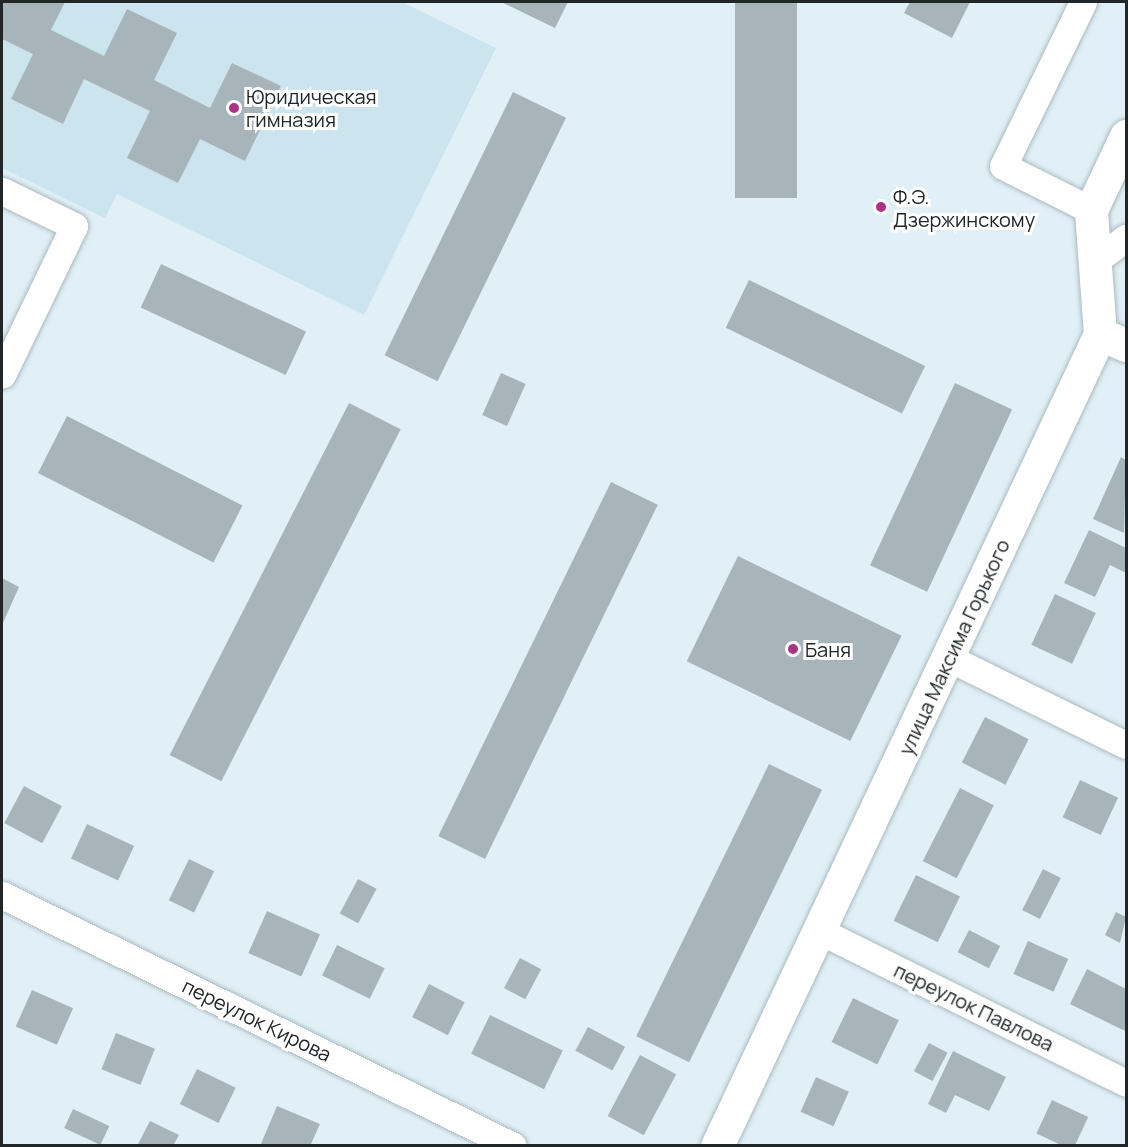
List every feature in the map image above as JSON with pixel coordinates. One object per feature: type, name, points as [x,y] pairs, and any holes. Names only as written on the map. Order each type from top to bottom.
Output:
[{"type":"street","points":[[1083,2],[1003,166],[1091,210]]},
{"type":"street","name":"улица Максима Горького","points":[[717,1146],[822,932],[947,657],[1079,384],[1113,339],[1095,261],[1091,210],[1126,136]]},
{"type":"street","points":[[2,191],[74,226],[2,375]]},
{"type":"street","points":[[1095,261],[1126,238]]},
{"type":"street","points":[[947,657],[1126,746]]},
{"type":"street","name":"переулок Кирова","points":[[2,896],[513,1146]]},
{"type":"street","name":"переулок Павлова","points":[[822,932],[1126,1083]]},
{"type":"shaded area","name":"Юридическая гимназия","points":[[2,2],[402,2],[496,48],[364,315],[117,194],[105,218],[2,168]]},
{"type":"building","points":[[2,2],[65,2],[51,30],[104,56],[127,9],[177,33],[154,80],[210,108],[232,63],[281,86],[245,161],[200,139],[178,183],[127,158],[150,111],[84,79],[63,124],[11,99],[33,54],[2,39]]},
{"type":"building","points":[[501,2],[568,2],[555,28]]},
{"type":"building","points":[[735,2],[797,2],[797,198],[735,198]]},
{"type":"building","points":[[910,2],[970,2],[952,38],[904,13]]},
{"type":"building","points":[[513,92],[566,118],[438,381],[385,355]]},
{"type":"building","points":[[161,264],[306,332],[286,375],[141,308]]},
{"type":"building","points":[[749,280],[925,366],[902,414],[726,328]]},
{"type":"building","points":[[501,373],[526,384],[507,426],[482,415]]},
{"type":"building","points":[[955,383],[1012,410],[927,592],[870,565]]},
{"type":"building","points":[[349,403],[401,429],[221,781],[170,755]]},
{"type":"building","points":[[67,416],[243,505],[213,562],[38,473]]},
{"type":"building","points":[[1121,457],[1126,460],[1124,533],[1093,519]]},
{"type":"building","points":[[611,482],[658,505],[485,859],[438,836]]},
{"type":"building","points":[[1089,530],[1126,548],[1126,573],[1110,565],[1095,597],[1064,583]]},
{"type":"building","name":"Баня","points":[[738,556],[902,636],[850,741],[687,661]]},
{"type":"building","points":[[2,578],[19,587],[2,625]]},
{"type":"building","points":[[1055,594],[1096,613],[1072,664],[1031,645]]},
{"type":"building","points":[[985,717],[1029,739],[1006,785],[962,762]]},
{"type":"building","points":[[769,764],[822,790],[689,1062],[636,1036]]},
{"type":"building","points":[[1080,780],[1118,798],[1101,835],[1063,817]]},
{"type":"building","points":[[24,786],[62,806],[42,843],[4,823]]},
{"type":"building","points":[[960,788],[994,805],[957,878],[923,861]]},
{"type":"building","points":[[87,824],[134,846],[118,880],[71,858]]},
{"type":"building","points":[[189,859],[214,871],[194,913],[169,900]]},
{"type":"building","points":[[1043,869],[1061,878],[1040,919],[1022,910]]},
{"type":"building","points":[[916,875],[960,896],[938,942],[894,921]]},
{"type":"building","points":[[358,879],[377,889],[358,923],[340,913]]},
{"type":"building","points":[[267,911],[320,935],[301,977],[248,953]]},
{"type":"building","points":[[1116,912],[1126,917],[1120,943],[1105,935]]},
{"type":"building","points":[[969,930],[1000,946],[989,968],[958,952]]},
{"type":"building","points":[[1028,941],[1068,959],[1054,992],[1013,974]]},
{"type":"building","points":[[337,945],[385,968],[370,999],[322,976]]},
{"type":"building","points":[[520,958],[541,969],[525,999],[504,988]]},
{"type":"building","points":[[1087,969],[1126,989],[1125,1031],[1070,1004]]},
{"type":"building","points":[[429,984],[465,1002],[448,1035],[412,1017]]},
{"type":"building","points":[[32,990],[73,1008],[57,1045],[16,1027]]},
{"type":"building","points":[[853,998],[899,1020],[877,1064],[832,1042]]},
{"type":"building","points":[[490,1015],[563,1051],[544,1089],[471,1054]]},
{"type":"building","points":[[588,1027],[625,1047],[612,1071],[575,1051]]},
{"type":"building","points":[[116,1033],[155,1049],[140,1085],[101,1069]]},
{"type":"building","points":[[929,1043],[948,1053],[933,1081],[914,1071]]},
{"type":"building","points":[[953,1051],[1006,1077],[989,1111],[955,1095],[946,1113],[928,1104]]},
{"type":"building","points":[[640,1055],[676,1074],[644,1135],[608,1116]]},
{"type":"building","points":[[197,1069],[236,1088],[219,1123],[180,1104]]},
{"type":"building","points":[[816,1077],[849,1092],[833,1126],[801,1112]]},
{"type":"building","points":[[1052,1100],[1088,1117],[1075,1146],[1063,1146],[1036,1134]]},
{"type":"building","points":[[277,1106],[320,1124],[310,1146],[260,1146]]},
{"type":"building","points":[[73,1109],[109,1126],[100,1145],[64,1128]]},
{"type":"building","points":[[150,1121],[179,1135],[173,1146],[137,1146]]},
{"type":"place","name":"Юридическая гимназия","points":[[234,108]]},
{"type":"place","name":"Ф.Э. Дзержинскому","points":[[881,207]]},
{"type":"place","name":"Баня","points":[[793,649]]}]
